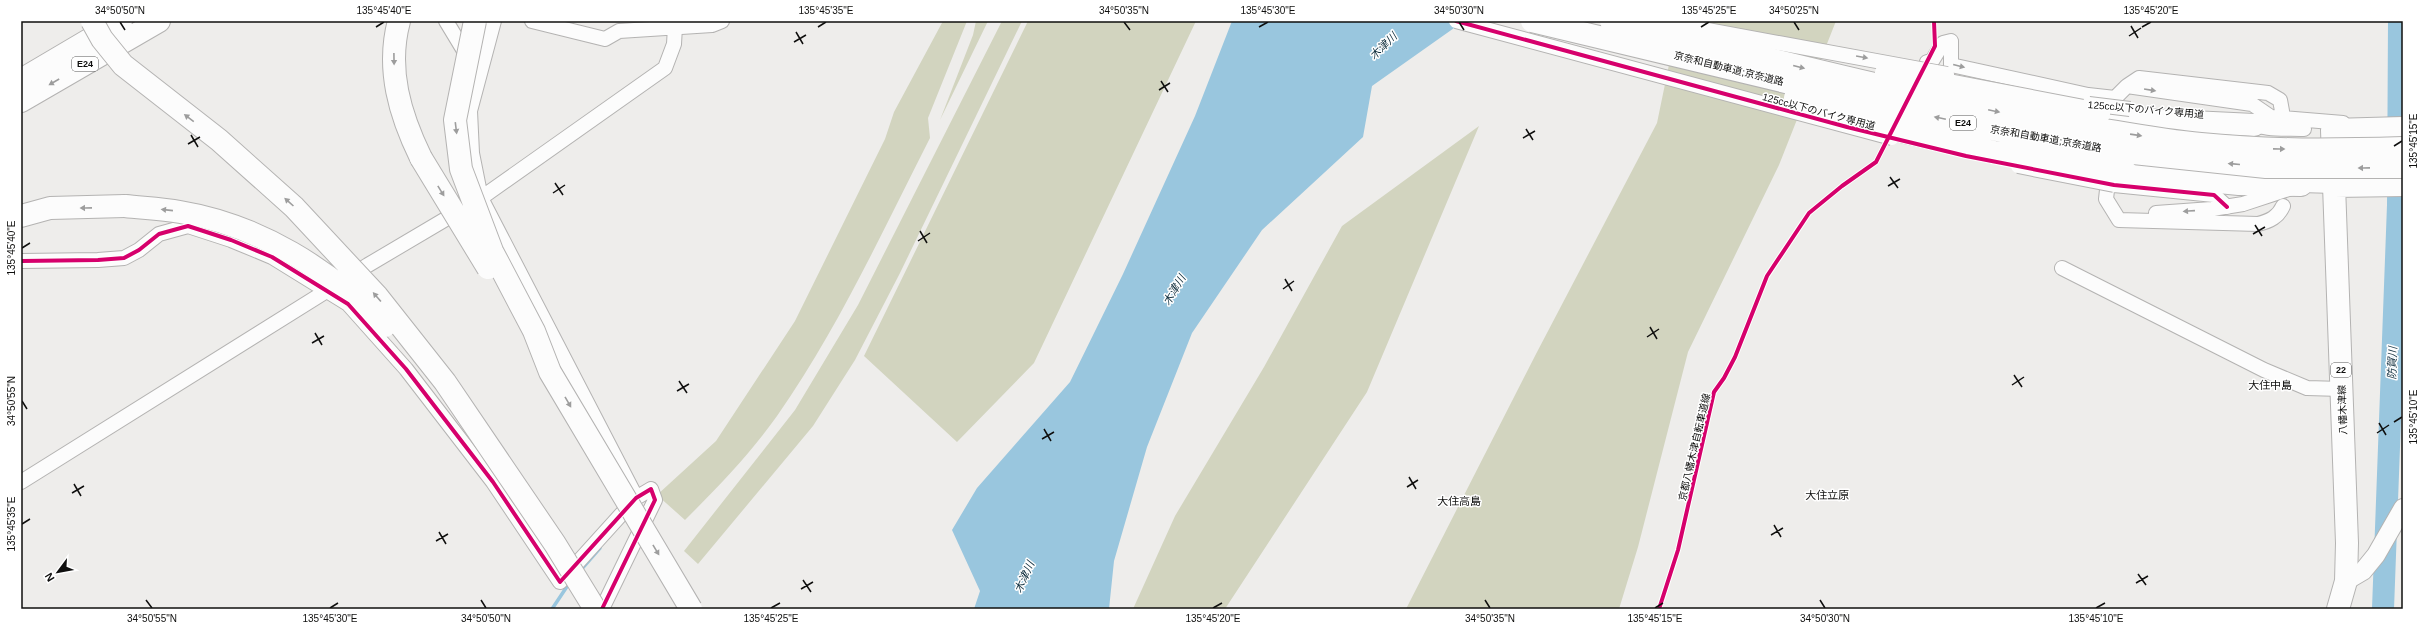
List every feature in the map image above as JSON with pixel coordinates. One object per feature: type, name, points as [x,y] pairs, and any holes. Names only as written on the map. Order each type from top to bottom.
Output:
[{"type":"main road","points":[[92,21],[102,39],[123,65],[219,140],[289,202],[377,296],[446,382],[555,544],[595,609]]},
{"type":"main road","name":"E24","points":[[21,80],[121,21]]},
{"type":"main road","points":[[399,21],[394,48],[394,84],[408,132],[421,158],[691,609]]},
{"type":"main road","points":[[475,21],[455,120],[461,169],[492,251],[534,331],[550,372]]},
{"type":"main road","name":"京奈和自動車道;京奈道路","points":[[1532,21],[1896,108],[2023,136],[2124,152],[2258,166],[2403,167]]},
{"type":"main road","name":"京奈和自動車道;京奈道路","points":[[1611,21],[1659,27],[1919,95],[2017,116],[2128,134],[2200,144],[2266,149],[2403,148]]},
{"type":"main road","name":"E24","points":[[21,101],[154,24]]},
{"type":"main road","points":[[1553,26],[1656,60],[1785,95],[1905,132],[2120,179],[2301,185]]},
{"type":"main road","points":[[1659,27],[1792,51],[1876,72],[2129,114],[2254,126]]},
{"type":"main road","points":[[2332,130],[2377,130],[2403,128]]},
{"type":"main road","name":"八幡木津線","points":[[2332,130],[2347,543],[2346,580],[2338,609]]},
{"type":"main road","points":[[2334,186],[2403,185]]},
{"type":"main road","points":[[21,216],[50,208],[125,206],[180,212],[220,222],[259,236],[297,255],[328,276],[366,306],[414,356],[450,398],[555,544]]},
{"type":"street","points":[[446,21],[479,76]]},
{"type":"street","points":[[494,21],[470,111],[472,153],[481,198],[636,498]]},
{"type":"street","points":[[532,21],[605,39],[619,31],[675,26],[712,25],[722,21]]},
{"type":"street","points":[[605,39],[612,21]]},
{"type":"street","name":"125cc以下のバイク専用道","points":[[1456,21],[1847,128],[1966,156],[2120,179],[2214,195],[2228,207]]},
{"type":"street","points":[[21,482],[328,290],[481,198],[665,68],[674,44],[675,26]]},
{"type":"street","points":[[1927,62],[1932,61],[1943,43],[1952,41],[1951,65],[2088,95],[2115,98]]},
{"type":"street","points":[[2282,111],[2280,100],[2268,93],[2140,78],[2127,86],[2115,98],[2106,199],[2118,220],[2258,224],[2270,221],[2279,214],[2283,206]]},
{"type":"street","points":[[2127,86],[2252,104],[2271,117],[2285,119],[2332,124],[2403,120]]},
{"type":"street","points":[[2254,126],[2332,130]]},
{"type":"street","points":[[2115,216],[2228,207],[2301,185],[2334,186]]},
{"type":"street","points":[[21,261],[124,258],[139,250],[159,234],[188,226],[231,240],[272,257],[328,290],[348,304],[406,369],[493,482],[560,582],[636,498],[651,489],[655,500],[602,609]]},
{"type":"street","points":[[2062,268],[2264,370],[2307,388],[2341,389]]},
{"type":"street","points":[[2346,580],[2363,571],[2376,555],[2403,508]]},
{"type":"green space","points":[[943,21],[967,21],[928,118],[930,138],[877,244],[840,315],[799,383],[777,416],[745,457],[685,520],[657,495],[716,441],[795,321],[885,139],[894,112]]},
{"type":"green space","points":[[976,21],[988,21],[940,120],[973,35]]},
{"type":"green space","points":[[1002,21],[1022,21],[900,273],[855,360],[813,426],[698,564],[684,551],[795,410],[858,305]]},
{"type":"green space","points":[[1028,21],[1196,21],[1034,363],[957,442],[864,356]]},
{"type":"green space","points":[[1678,21],[1836,21],[1779,165],[1688,352],[1638,547],[1619,609],[1406,609],[1536,354],[1657,123]]},
{"type":"green space","points":[[1479,126],[1367,392],[1225,609],[1133,609],[1175,516],[1264,367],[1342,226]]},
{"type":"water","name":"木津川","points":[[1232,21],[1464,21],[1372,86],[1363,137],[1262,230],[1192,333],[1147,447],[1114,561],[1109,609],[974,609],[980,591],[952,530],[977,488],[1070,382],[1123,274],[1195,116]]},
{"type":"waterway","name":"防賀川","points":[[2383,609],[2398,205],[2399,21]]},
{"type":"waterway","points":[[579,572],[600,548]]},
{"type":"waterway","points":[[552,609],[570,582]]},
{"type":"cycle path","points":[[1456,21],[1847,127],[1966,156],[2114,185],[2214,195],[2227,207]]},
{"type":"cycle path","name":"京都八幡木津自転車道線","points":[[1659,609],[1678,550],[1714,392],[1724,378],[1735,357],[1767,276],[1809,213],[1842,186],[1876,162],[1935,46],[1934,21]]},
{"type":"cycle path","points":[[21,261],[98,260],[124,258],[139,250],[159,234],[188,226],[231,240],[272,257],[348,304],[406,369],[493,482],[560,582],[636,498],[651,489],[655,500],[602,609]]},
{"type":"district","name":"大住中島","points":[[2270,385]]},
{"type":"district","name":"大住立原","points":[[1827,495]]},
{"type":"district","name":"大住高島","points":[[1459,501]]}]
